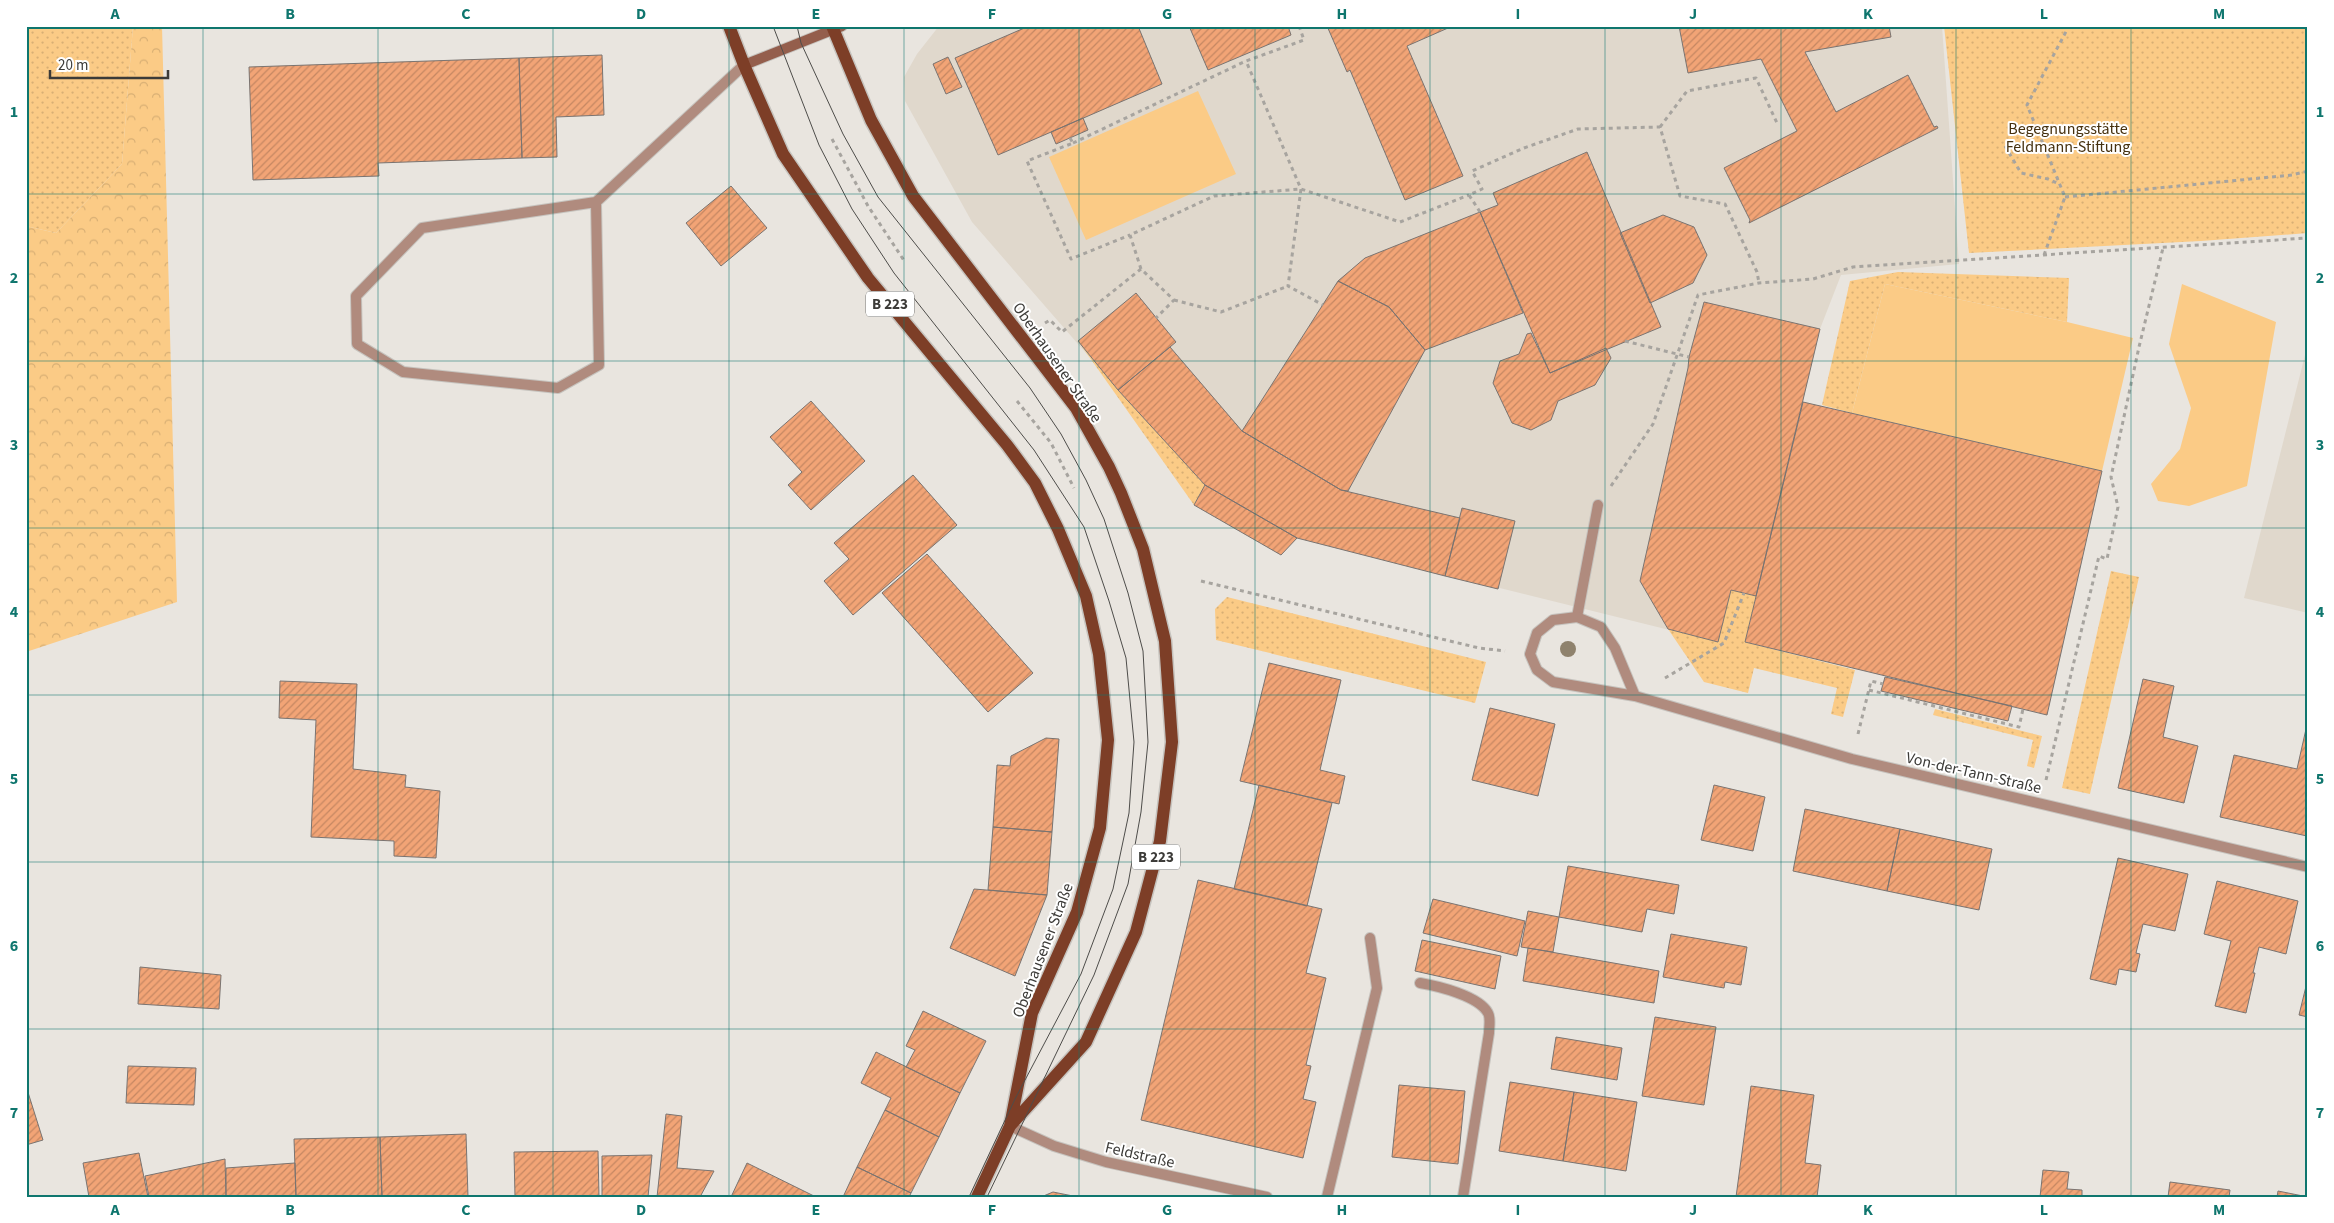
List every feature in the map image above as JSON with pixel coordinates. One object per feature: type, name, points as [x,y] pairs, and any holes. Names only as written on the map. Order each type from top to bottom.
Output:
[{"type":"main road","name":"Oberhausener Straße","points":[[729,26],[783,154],[868,278],[1007,445],[1035,483],[1058,529],[1086,596],[1099,654],[1108,740],[1100,828],[1077,912],[1032,1013],[1010,1126],[976,1197]]},
{"type":"main road","name":"Oberhausener Straße","points":[[836,28],[871,120],[913,196],[1076,408],[1121,493],[1142,549],[1165,641],[1172,742],[1160,841],[1136,932],[1086,1042],[1032,1104],[1010,1126]]},
{"type":"street","points":[[596,202],[599,365],[558,388],[403,372],[357,344],[356,296],[422,228],[596,202],[744,65],[836,28]]},
{"type":"street","points":[[1577,618],[1598,505]]},
{"type":"street","points":[[1530,654],[1537,633],[1553,620],[1577,618],[1601,627],[1615,648],[1635,696]]},
{"type":"street","name":"Von-der-Tann-Straße","points":[[1530,654],[1537,670],[1553,682],[1635,696],[1852,759],[2308,867]]},
{"type":"street","points":[[1327,1197],[1377,988],[1370,938]]},
{"type":"street","points":[[1420,983],[1446,988],[1482,1006],[1489,1014],[1489,1033],[1463,1197]]},
{"type":"street","name":"Feldstraße","points":[[1010,1126],[1054,1146],[1106,1162],[1267,1197]]},
{"type":"path","points":[[1299,26],[1304,40],[1246,61],[1073,143],[1027,161],[1072,259],[1130,235],[1214,196],[1301,189],[1400,222],[1482,189],[1472,171],[1524,148],[1578,129],[1660,127]]},
{"type":"path","points":[[2044,255],[2065,197],[2027,105],[2069,26]]},
{"type":"path","points":[[1246,61],[1301,189],[1288,286]]},
{"type":"path","points":[[1660,127],[1687,91],[1756,78],[1777,123]]},
{"type":"path","points":[[1660,127],[1680,196],[1725,204],[1757,272],[1759,283]]},
{"type":"path","points":[[1070,138],[1073,143]]},
{"type":"path","points":[[832,139],[868,206],[906,262]]},
{"type":"path","points":[[2006,146],[2021,173],[2048,179],[2060,185]]},
{"type":"path","points":[[2065,197],[2292,175],[2308,171]]},
{"type":"path","points":[[1469,195],[1480,212]]},
{"type":"path","points":[[1130,235],[1141,269],[1174,300],[1221,312],[1288,286],[1323,305]]},
{"type":"path","points":[[1598,505],[1653,424],[1698,295],[1759,283],[1813,279],[1853,267],[2308,238]]},
{"type":"path","points":[[2041,803],[2099,556],[2107,559],[2118,506],[2110,477],[2163,248]]},
{"type":"path","points":[[1023,337],[1050,320],[1062,332],[1141,269]]},
{"type":"path","points":[[1156,318],[1174,300]]},
{"type":"path","points":[[1625,341],[1689,357]]},
{"type":"path","points":[[1017,401],[1051,443],[1074,488]]},
{"type":"path","points":[[1201,581],[1479,648],[1530,654]]},
{"type":"path","points":[[1635,696],[1724,643],[1744,593]]},
{"type":"path","points":[[1852,759],[1871,681],[1883,684]]},
{"type":"path","points":[[1869,690],[2019,727],[2023,709]]},
{"type":"shaded area","points":[[939,26],[1942,26],[1959,264],[1841,275],[1820,329],[1756,596],[1718,642],[1298,538],[1281,555],[1194,505],[1205,485],[1118,390],[972,222],[905,101],[904,77],[917,54]]},
{"type":"shaded area","points":[[2308,343],[2308,613],[2244,598]]},
{"type":"green space","points":[[26,26],[133,26],[122,164],[56,233],[26,226]]},
{"type":"green space","points":[[133,26],[162,26],[177,602],[26,652],[26,226],[56,233],[122,164]]},
{"type":"green space","name":"Begegnungsstätte Feldmann-Stiftung","points":[[1944,26],[2308,26],[2308,233],[2201,241],[1969,253]]},
{"type":"green space","points":[[1198,91],[1236,174],[1086,240],[1049,157]]},
{"type":"green space","points":[[1898,272],[2069,278],[2067,322],[1885,284],[1852,413],[1822,405],[1850,281]]},
{"type":"green space","points":[[1885,284],[2067,322],[2133,338],[2102,471],[1852,413]]},
{"type":"green space","points":[[2182,284],[2276,322],[2247,486],[2189,506],[2158,501],[2151,484],[2180,449],[2191,408],[2169,344]]},
{"type":"green space","points":[[1078,341],[1118,390],[1205,485],[1194,505]]},
{"type":"green space","points":[[2111,571],[2139,577],[2090,794],[2062,788]]},
{"type":"green space","points":[[1731,590],[1756,596],[1745,642],[1855,670],[1843,717],[1831,714],[1837,688],[1754,668],[1748,693],[1704,682],[1668,629],[1718,642]]},
{"type":"green space","points":[[1227,597],[1486,662],[1475,703],[1216,640],[1215,609]]},
{"type":"green space","points":[[1935,709],[2042,736],[2034,768],[2027,766],[2033,740],[1933,715]]},
{"type":"building","points":[[1029,26],[1138,26],[1162,84],[998,155],[955,58]]},
{"type":"building","points":[[1189,26],[1288,26],[1291,35],[1208,70]]},
{"type":"building","points":[[1327,26],[1447,26],[1448,28],[1407,46],[1463,176],[1405,200],[1350,70],[1347,72]]},
{"type":"building","points":[[1679,26],[1889,26],[1891,37],[1805,52],[1836,112],[1908,75],[1934,127],[1937,126],[1938,128],[1749,223],[1750,220],[1724,168],[1797,131],[1761,59],[1688,73]]},
{"type":"building","points":[[602,55],[604,115],[556,117],[557,157],[522,158],[519,58]]},
{"type":"building","points":[[948,57],[962,87],[946,94],[933,64]]},
{"type":"building","points":[[519,58],[522,158],[378,163],[379,176],[253,180],[249,67]]},
{"type":"building","points":[[1083,118],[1088,130],[1056,144],[1051,132]]},
{"type":"building","points":[[1587,152],[1661,327],[1550,373],[1480,212],[1498,205],[1493,193]]},
{"type":"building","points":[[731,186],[767,228],[721,266],[686,223]]},
{"type":"building","points":[[1480,212],[1523,313],[1425,350],[1389,307],[1338,281],[1365,258]]},
{"type":"building","points":[[1663,215],[1694,227],[1707,255],[1693,283],[1650,303],[1620,233]]},
{"type":"building","points":[[1338,281],[1389,307],[1425,350],[1348,491],[1341,490],[1242,431]]},
{"type":"building","points":[[1136,293],[1176,342],[1118,390],[1078,341]]},
{"type":"building","points":[[1704,302],[1820,329],[1756,596],[1731,590],[1718,642],[1668,629],[1640,581],[1689,357]]},
{"type":"building","points":[[1531,333],[1550,373],[1606,348],[1611,358],[1595,385],[1558,401],[1551,420],[1531,430],[1512,423],[1493,383],[1500,361],[1519,354],[1527,334]]},
{"type":"building","points":[[1170,347],[1242,431],[1341,490],[1460,518],[1445,576],[1297,538],[1205,485],[1118,390]]},
{"type":"building","points":[[811,401],[865,461],[811,510],[788,485],[802,472],[770,437]]},
{"type":"building","points":[[1803,402],[2102,471],[2047,715],[1745,642]]},
{"type":"building","points":[[913,475],[957,525],[853,615],[824,581],[849,559],[834,543]]},
{"type":"building","points":[[1205,485],[1297,538],[1281,555],[1194,505]]},
{"type":"building","points":[[1462,508],[1515,521],[1498,589],[1445,576]]},
{"type":"building","points":[[927,554],[1033,673],[988,712],[882,593]]},
{"type":"building","points":[[1269,663],[1341,680],[1320,770],[1345,776],[1339,804],[1240,781]]},
{"type":"building","points":[[1885,677],[2012,706],[2008,721],[1881,691]]},
{"type":"building","points":[[2143,679],[2174,686],[2163,737],[2198,746],[2184,803],[2118,788]]},
{"type":"building","points":[[280,681],[357,684],[353,769],[406,775],[405,787],[440,791],[436,858],[394,856],[394,841],[311,837],[316,720],[279,718]]},
{"type":"building","points":[[1490,708],[1555,724],[1538,796],[1472,780]]},
{"type":"building","points":[[2306,729],[2308,730],[2307,836],[2220,817],[2234,755],[2297,769]]},
{"type":"building","points":[[1046,738],[1059,739],[1052,832],[993,827],[997,765],[1010,766],[1011,756]]},
{"type":"building","points":[[1259,785],[1332,803],[1307,906],[1234,889]]},
{"type":"building","points":[[1714,785],[1765,797],[1753,851],[1701,840]]},
{"type":"building","points":[[1805,809],[1900,829],[1887,891],[1793,871]]},
{"type":"building","points":[[993,827],[1052,832],[1047,895],[988,890]]},
{"type":"building","points":[[1900,829],[1992,849],[1979,910],[1887,891]]},
{"type":"building","points":[[2118,858],[2188,874],[2175,931],[2143,924],[2136,953],[2140,954],[2136,972],[2119,969],[2116,985],[2090,979]]},
{"type":"building","points":[[1568,866],[1679,885],[1674,914],[1647,909],[1642,932],[1559,917]]},
{"type":"building","points":[[1198,880],[1322,909],[1306,973],[1326,978],[1306,1065],[1311,1066],[1303,1099],[1316,1102],[1303,1158],[1141,1120]]},
{"type":"building","points":[[2217,881],[2298,901],[2286,954],[2259,947],[2246,1013],[2215,1006],[2231,941],[2204,934]]},
{"type":"building","points":[[974,889],[1047,895],[1015,976],[950,948]]},
{"type":"building","points":[[1433,899],[1525,921],[1517,956],[1423,933]]},
{"type":"building","points":[[1528,911],[1559,917],[1553,952],[1521,947]]},
{"type":"building","points":[[1671,934],[1747,947],[1741,985],[1725,982],[1724,988],[1663,977]]},
{"type":"building","points":[[1422,940],[1501,956],[1495,989],[1415,971]]},
{"type":"building","points":[[1528,948],[1659,971],[1654,1003],[1523,981]]},
{"type":"building","points":[[140,967],[221,975],[219,1009],[138,1004]]},
{"type":"building","points":[[2308,978],[2308,1017],[2299,1015]]},
{"type":"building","points":[[923,1011],[986,1041],[960,1093],[906,1067],[915,1050],[906,1046]]},
{"type":"building","points":[[1655,1017],[1716,1027],[1704,1105],[1642,1096]]},
{"type":"building","points":[[1556,1037],[1622,1048],[1617,1080],[1551,1069]]},
{"type":"building","points":[[876,1052],[960,1093],[939,1137],[885,1110],[891,1098],[861,1083]]},
{"type":"building","points":[[128,1066],[196,1068],[194,1105],[126,1103]]},
{"type":"building","points":[[1510,1082],[1574,1092],[1563,1161],[1499,1151]]},
{"type":"building","points":[[1399,1085],[1465,1091],[1458,1164],[1392,1157]]},
{"type":"building","points":[[26,1086],[43,1140],[26,1145]]},
{"type":"building","points":[[1751,1086],[1814,1095],[1805,1163],[1821,1165],[1817,1197],[1736,1197]]},
{"type":"building","points":[[1574,1092],[1637,1102],[1626,1171],[1563,1161]]},
{"type":"building","points":[[885,1110],[939,1137],[911,1193],[857,1167]]},
{"type":"building","points":[[666,1114],[682,1116],[677,1168],[714,1171],[700,1197],[657,1197]]},
{"type":"building","points":[[466,1134],[468,1197],[382,1197],[380,1137]]},
{"type":"building","points":[[380,1137],[382,1197],[296,1197],[294,1139]]},
{"type":"building","points":[[598,1151],[599,1197],[515,1197],[514,1152]]},
{"type":"building","points":[[139,1153],[148,1197],[89,1197],[83,1163]]},
{"type":"building","points":[[652,1155],[648,1197],[602,1197],[602,1156]]},
{"type":"building","points":[[225,1159],[226,1197],[149,1197],[145,1176]]},
{"type":"building","points":[[295,1163],[296,1197],[226,1197],[226,1168]]},
{"type":"building","points":[[747,1163],[816,1197],[731,1197]]},
{"type":"building","points":[[857,1167],[911,1193],[909,1197],[843,1197]]},
{"type":"building","points":[[2043,1170],[2069,1172],[2067,1189],[2082,1190],[2082,1197],[2040,1197]]},
{"type":"building","points":[[2170,1182],[2230,1190],[2229,1197],[2168,1197]]},
{"type":"building","points":[[2278,1191],[2308,1197],[2277,1197]]},
{"type":"building","points":[[1053,1192],[1078,1197],[1041,1197]]},
{"type":"tram line","points":[[773,26],[819,145],[852,209],[894,273],[1034,450],[1084,527],[1126,658],[1134,742],[1129,813],[1113,889],[1081,974],[1015,1099],[969,1197]]},
{"type":"tram line","points":[[797,26],[801,43],[843,134],[878,197],[1030,388],[1061,434],[1086,480],[1104,519],[1128,593],[1143,651],[1148,742],[1141,812],[1128,884],[1094,975],[987,1197]]}]
